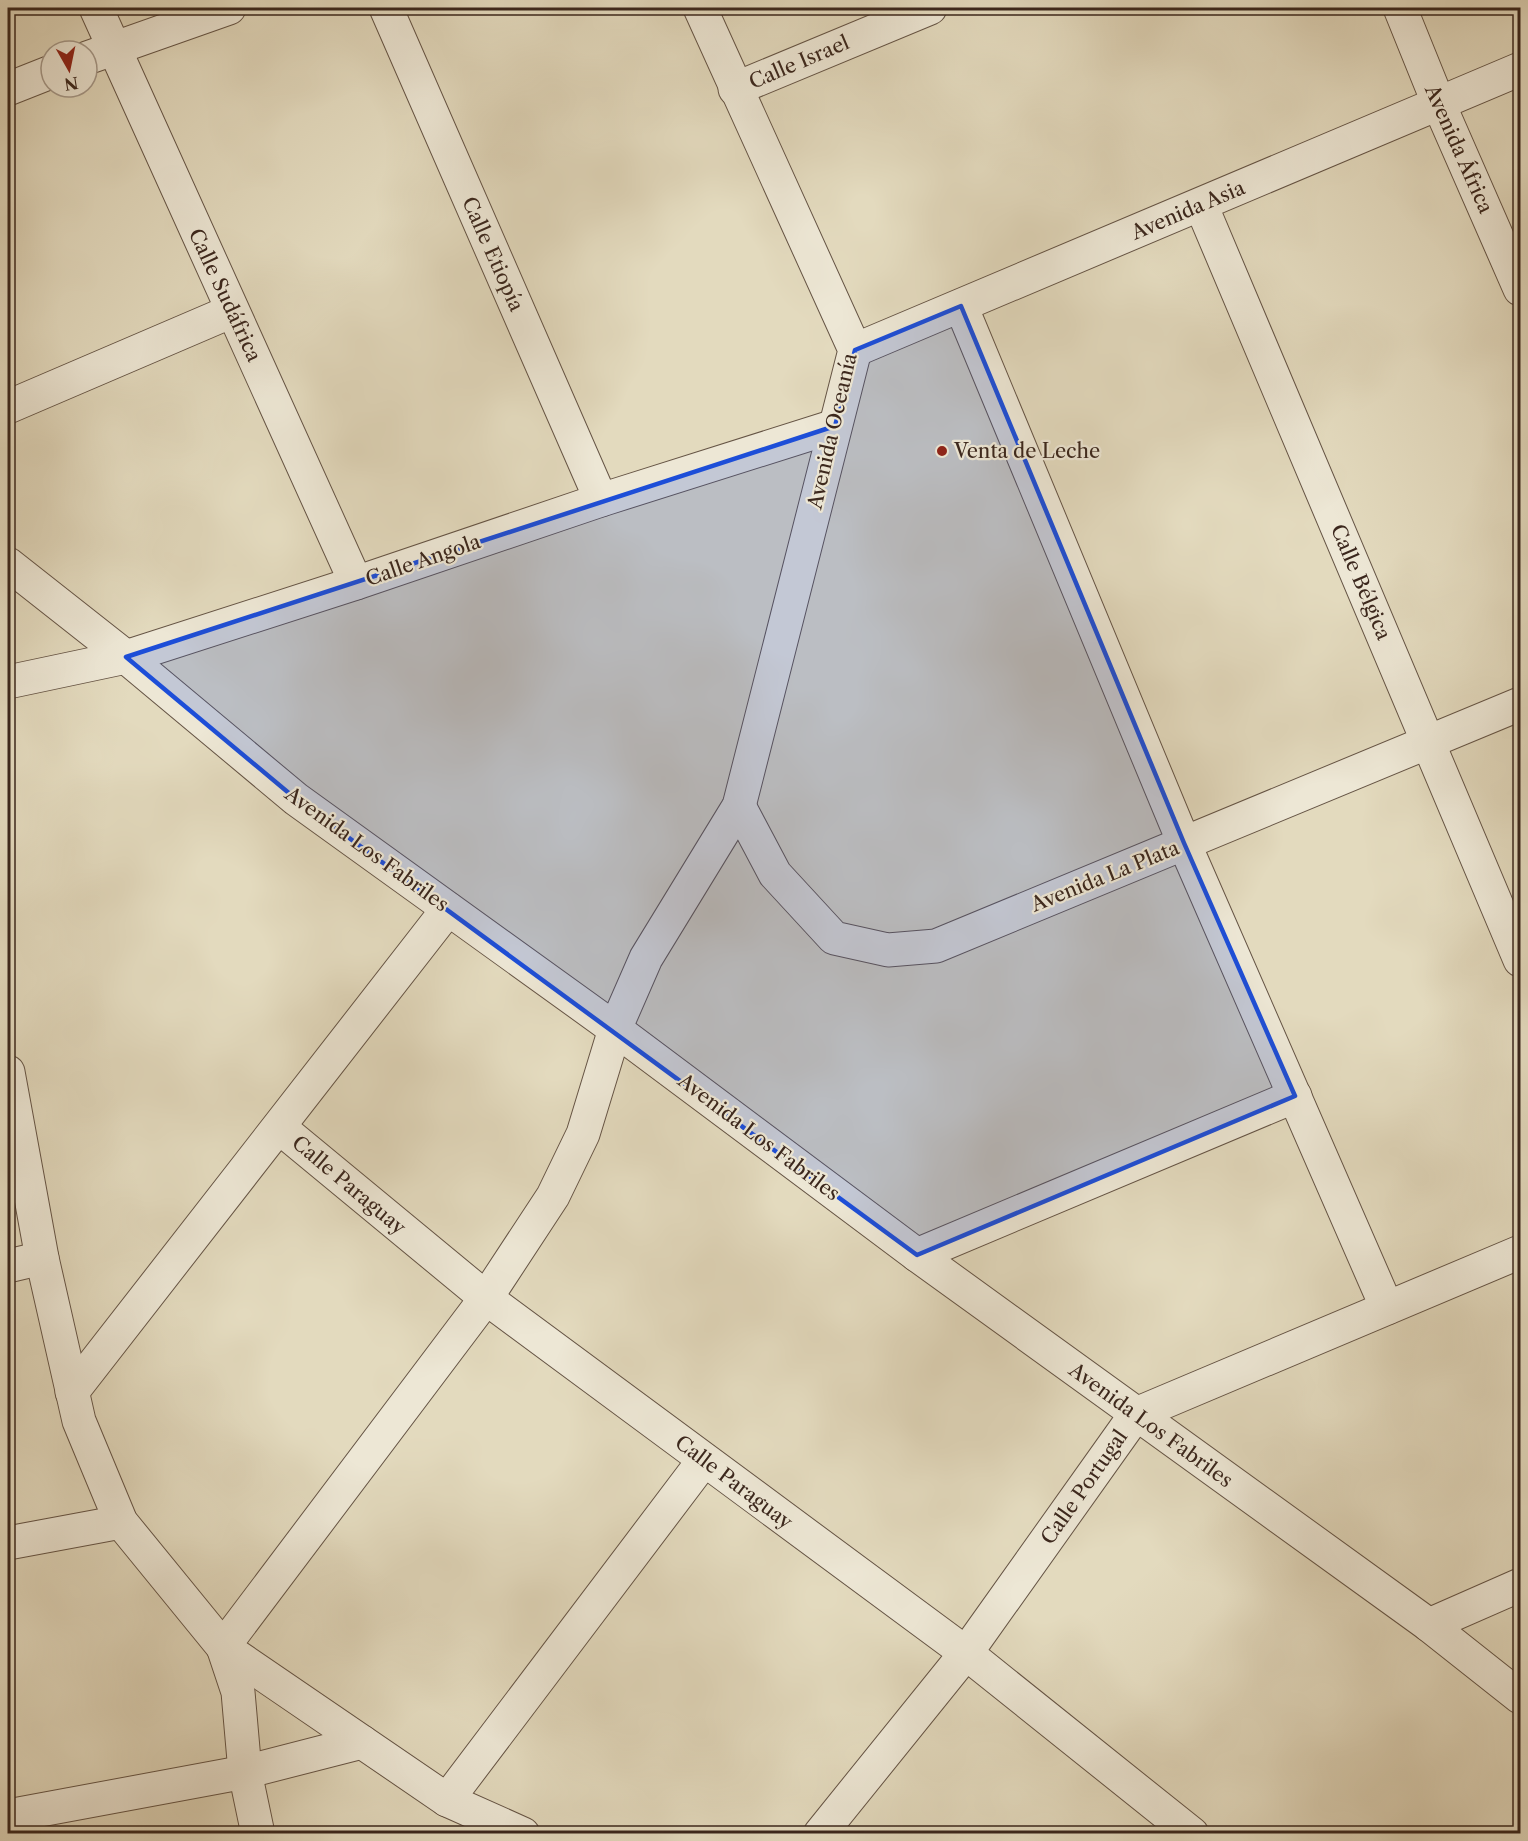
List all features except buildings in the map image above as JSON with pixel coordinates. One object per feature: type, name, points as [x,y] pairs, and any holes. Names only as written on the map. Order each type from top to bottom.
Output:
[{"type":"street","name":"Calle Sudáfrica","points":[[96,8],[100,53],[232,311],[356,583]]},
{"type":"street","points":[[100,53],[229,8]]},
{"type":"street","name":"Calle Etiopía","points":[[386,8],[601,500]]},
{"type":"street","name":"Avenida Oceanía","points":[[223,1647],[486,1298],[554,1197],[583,1134],[615,1029],[646,958],[739,806],[855,350],[700,8]]},
{"type":"street","name":"Calle Israel","points":[[735,89],[930,8]]},
{"type":"street","name":"Avenida África","points":[[1400,8],[1438,102],[1521,289]]},
{"type":"street","name":"Avenida Asia","points":[[855,350],[1201,205],[1438,102],[1521,69]]},
{"type":"street","points":[[8,89],[39,77]]},
{"type":"street","name":"Calle Bélgica","points":[[1201,205],[1521,960]]},
{"type":"street","points":[[961,306],[1184,843],[1387,1308]]},
{"type":"street","points":[[8,407],[232,311]]},
{"type":"street","name":"Calle Angola","points":[[8,682],[126,657],[356,583],[601,500],[835,426]]},
{"type":"street","name":"Avenida Los Fabriles","points":[[8,564],[126,657],[296,799],[615,1029],[917,1255],[1429,1625],[1521,1697]]},
{"type":"street","name":"Avenida La Plata","points":[[739,806],[775,874],[834,938],[888,950],[936,946],[1521,704]]},
{"type":"street","points":[[72,1392],[448,909]]},
{"type":"street","points":[[8,1072],[42,1258],[79,1421],[121,1522],[223,1647],[447,1800],[523,1833]]},
{"type":"street","points":[[917,1255],[1295,1096]]},
{"type":"street","name":"Calle Paraguay","points":[[279,1127],[486,1298],[966,1653],[1192,1833]]},
{"type":"street","name":"Calle Portugal","points":[[820,1833],[966,1653],[1136,1414],[1521,1252]]},
{"type":"street","points":[[8,1266],[42,1258]]},
{"type":"street","points":[[447,1800],[704,1460]]},
{"type":"street","points":[[8,1543],[121,1522]]},
{"type":"street","points":[[1429,1625],[1521,1585]]},
{"type":"street","points":[[223,1647],[238,1692],[245,1772],[258,1833]]},
{"type":"street","points":[[8,1816],[245,1772],[362,1742]]},
{"type":"highlighted area","points":[[961,306],[1184,843],[1295,1096],[917,1255],[296,799],[126,657],[835,426],[855,350]]},
{"type":"place","name":"Venta de Leche","points":[[942,451]]}]
